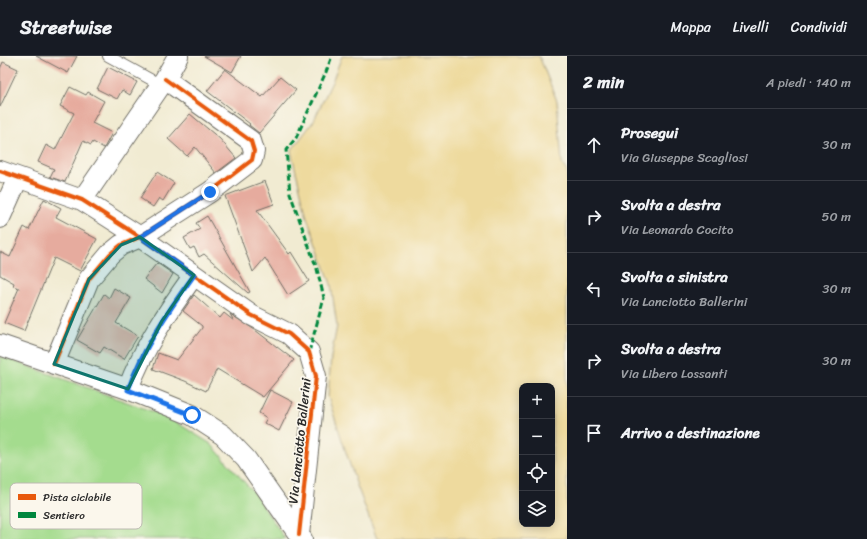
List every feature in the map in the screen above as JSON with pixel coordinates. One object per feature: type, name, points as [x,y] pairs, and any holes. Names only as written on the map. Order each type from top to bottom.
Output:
[{"type":"street","points":[[82,200],[163,82],[178,56]]},
{"type":"street","points":[[54,364],[89,279],[110,254],[121,245],[140,237],[210,192],[252,160],[254,151],[251,141],[163,82]]},
{"type":"street","name":"Via Lanciotto Ballerini","points":[[0,171],[82,200],[140,237],[251,316],[289,334],[309,352],[316,376],[301,537]]},
{"type":"street","points":[[0,218],[18,178]]},
{"type":"street","points":[[128,390],[135,370],[162,321],[194,275]]},
{"type":"street","points":[[0,345],[128,390],[192,415],[223,435],[246,459],[301,537]]},
{"type":"lane","points":[[108,56],[163,82]]},
{"type":"highlighted area","points":[[140,237],[194,275],[162,321],[128,389],[54,364],[89,279],[121,245]]},
{"type":"green space","points":[[0,356],[168,417],[211,444],[255,494],[285,539],[0,539]]},
{"type":"sand","points":[[342,56],[539,56],[557,101],[562,164],[567,172],[567,539],[377,539],[356,483],[328,397],[331,357],[337,326],[331,284],[307,217],[291,151],[313,122],[332,82]]},
{"type":"building","points":[[36,56],[77,56],[68,73]]},
{"type":"building","points":[[204,56],[241,56],[232,72]]},
{"type":"building","points":[[3,62],[18,69],[0,107],[0,69]]},
{"type":"building","points":[[108,67],[137,82],[130,95],[122,90],[117,99],[97,89]]},
{"type":"building","points":[[225,69],[262,97],[280,77],[296,90],[259,133],[249,125],[250,124],[207,91]]},
{"type":"building","points":[[70,87],[86,95],[88,92],[104,101],[92,123],[112,133],[104,148],[93,142],[91,145],[83,141],[65,182],[50,177],[54,169],[38,162],[46,145],[55,150],[74,113],[60,106]]},
{"type":"building","points":[[190,114],[220,139],[236,158],[216,173],[195,147],[187,156],[168,139]]},
{"type":"building","points":[[157,172],[174,183],[163,201],[159,198],[153,207],[140,198]]},
{"type":"building","points":[[265,181],[274,204],[257,210],[289,254],[291,252],[309,281],[288,295],[265,258],[253,272],[225,196]]},
{"type":"building","points":[[44,199],[61,208],[56,217],[97,239],[80,271],[54,258],[24,331],[4,323],[19,288],[13,286],[14,283],[0,275],[0,252],[10,257],[24,227],[29,230]]},
{"type":"building","points":[[207,216],[250,292],[248,293],[204,254],[199,257],[194,247],[190,249],[184,238],[200,229],[196,223]]},
{"type":"building","points":[[157,263],[173,274],[162,293],[144,279]]},
{"type":"building","points":[[114,288],[131,298],[116,323],[138,336],[124,359],[104,347],[100,353],[77,340],[104,294],[109,298]]},
{"type":"building","points":[[194,295],[220,318],[224,313],[234,321],[230,314],[255,330],[294,360],[263,397],[217,369],[206,391],[153,369],[158,353],[177,360],[202,328],[202,326],[183,311]]},
{"type":"building","points":[[270,390],[293,402],[279,431],[264,423],[267,418],[259,413]]},
{"type":"marked path","points":[[309,352],[324,298],[317,269],[290,193],[286,150],[296,138],[332,56]]},
{"type":"cycle path","points":[[54,364],[89,279],[110,254],[121,245],[140,237],[210,192],[252,160],[254,151],[251,141],[165,79]]},
{"type":"cycle path","points":[[0,171],[82,200],[140,237],[251,315],[289,334],[309,352],[316,376],[299,535]]},
{"type":"route","points":[[192,415],[128,390],[135,370],[162,321],[194,275],[140,237],[210,192]]}]
